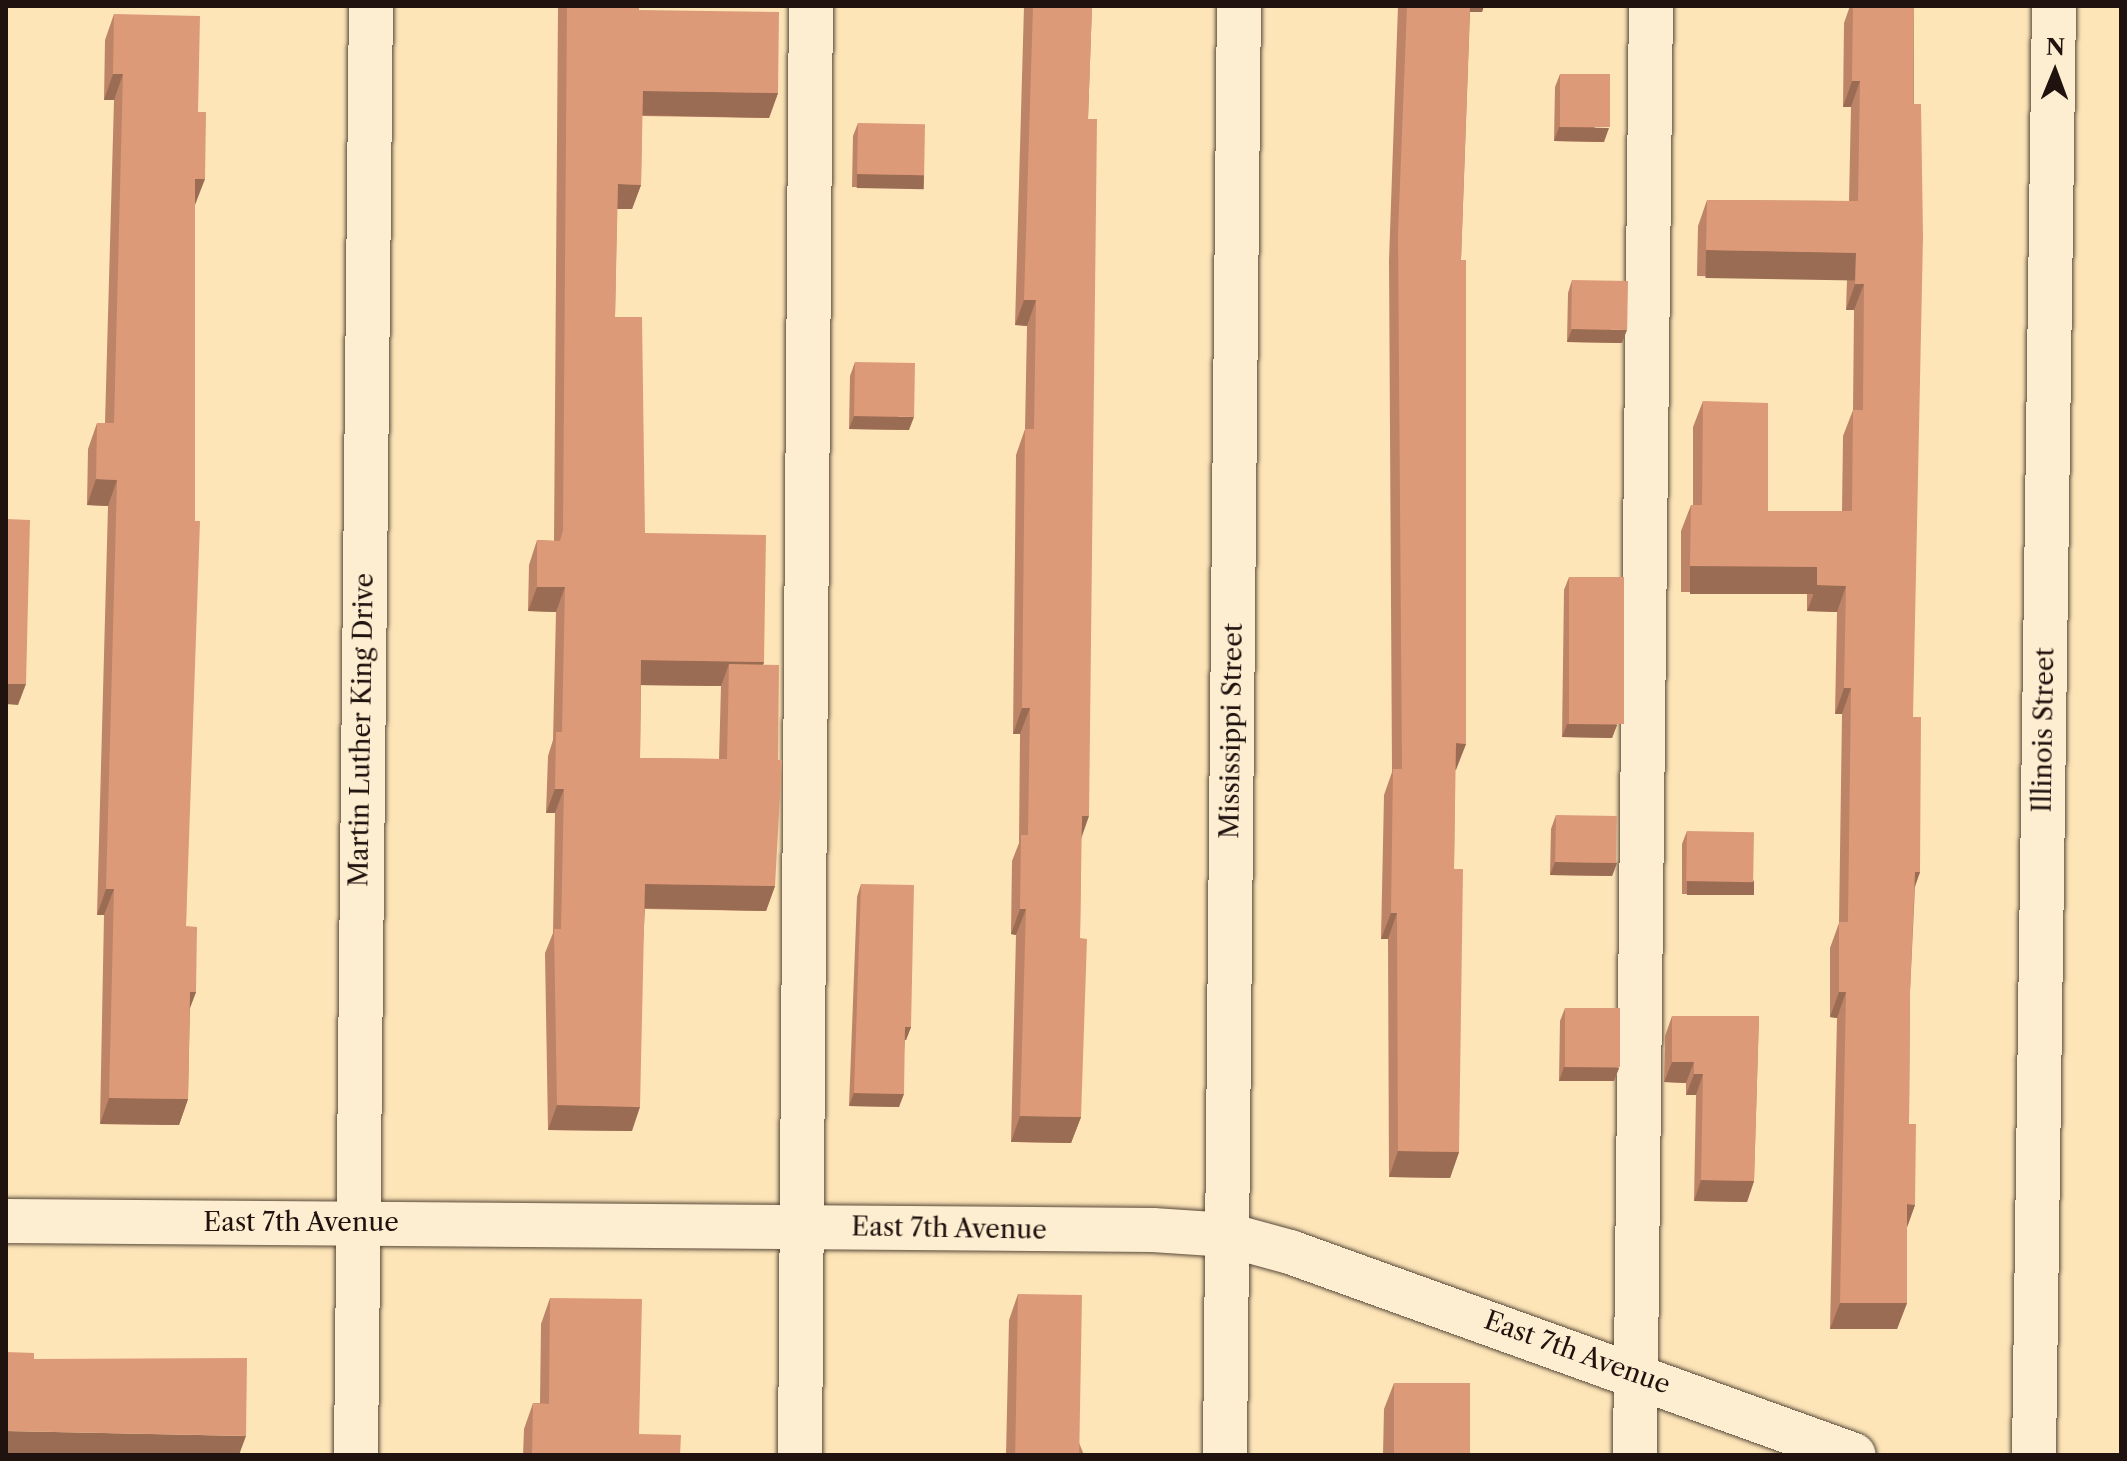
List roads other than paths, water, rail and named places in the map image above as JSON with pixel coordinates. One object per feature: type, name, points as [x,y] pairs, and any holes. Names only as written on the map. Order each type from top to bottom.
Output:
[{"type":"street","name":"Martin Luther King Drive","points":[[356,1455],[355,1223],[371,6]]},
{"type":"street","points":[[800,1455],[811,6]]},
{"type":"street","name":"Mississippi Street","points":[[1225,1455],[1239,6]]},
{"type":"street","points":[[1635,1455],[1651,6]]},
{"type":"street","name":"Illinois Street","points":[[2034,1455],[2054,6]]},
{"type":"street","name":"East 7th Avenue","points":[[6,1221],[803,1227],[1228,1235],[1290,1252],[1636,1373],[1854,1455]]}]
